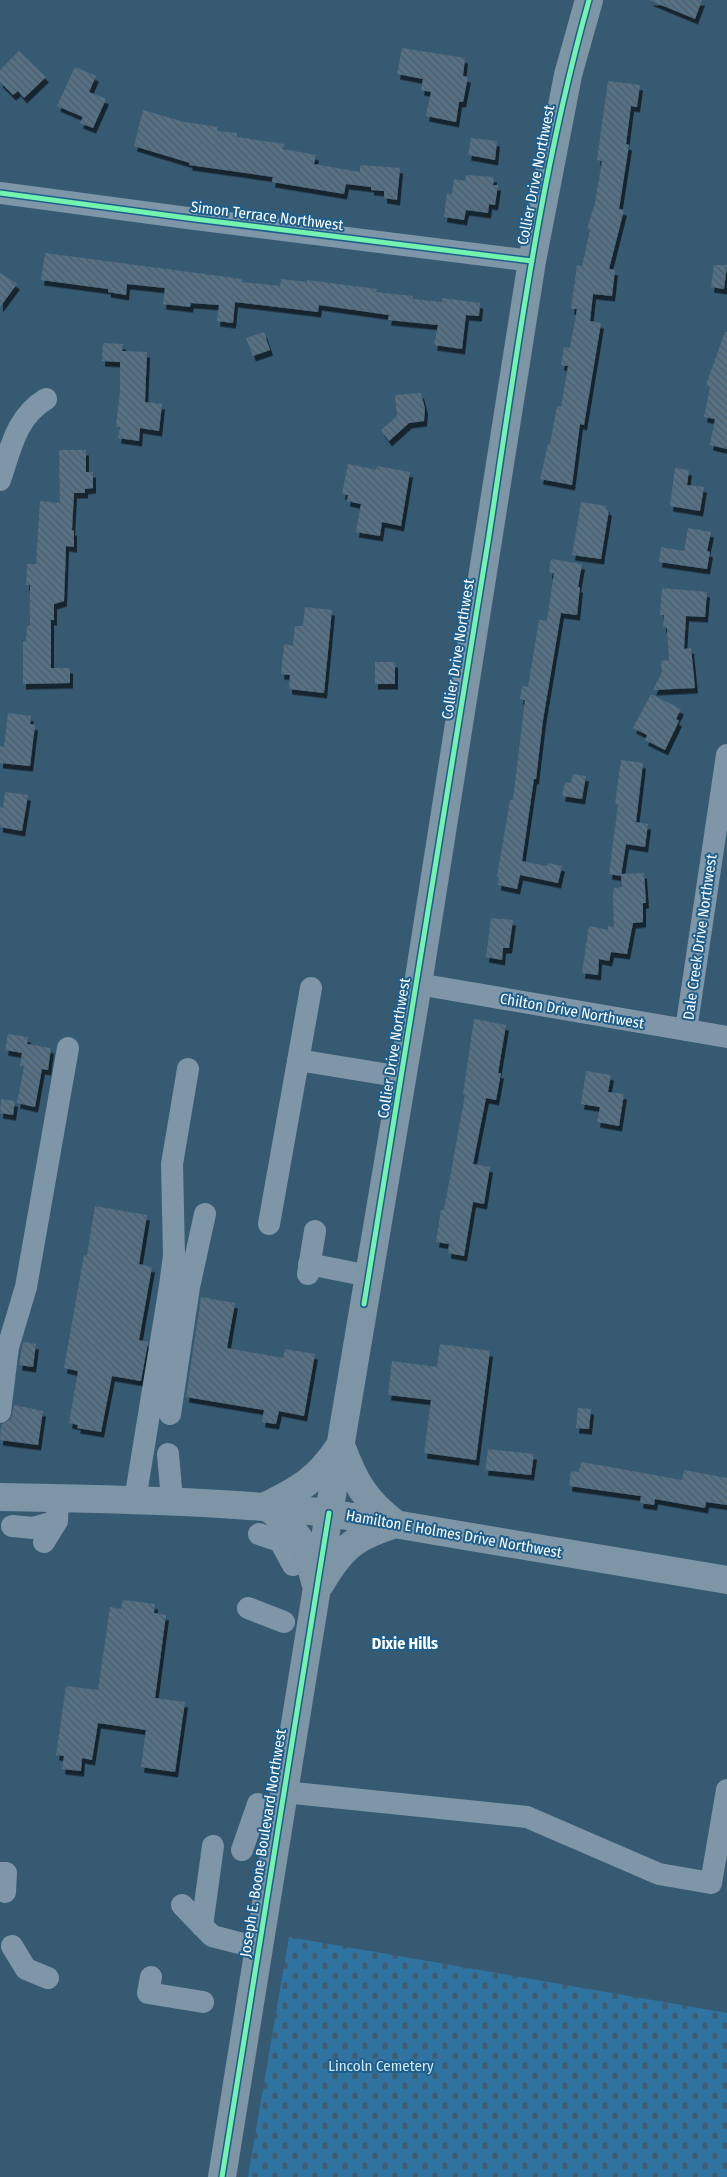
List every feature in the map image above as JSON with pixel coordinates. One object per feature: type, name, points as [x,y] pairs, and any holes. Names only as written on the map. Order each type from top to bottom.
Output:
[{"type":"main road","name":"Collier Drive Northwest","points":[[329,1513],[418,984],[532,261],[568,75],[589,0]]},
{"type":"main road","points":[[316,1591],[310,1558],[300,1537],[288,1523],[266,1506],[310,1482],[325,1469],[341,1444]]},
{"type":"main road","points":[[341,1444],[351,1473],[364,1496],[375,1508],[396,1524]]},
{"type":"main road","name":"Hamilton E Holmes Drive Northwest","points":[[10,1509],[58,1509],[135,1500],[172,1500],[266,1506],[329,1513],[727,1580]]},
{"type":"main road","name":"Joseph E. Boone Boulevard Northwest","points":[[222,2177],[329,1513]]},
{"type":"main road","points":[[316,1591],[336,1558],[351,1544],[369,1533],[396,1524]]},
{"type":"street","name":"Simon Terrace Northwest","points":[[0,192],[195,219],[532,261]]},
{"type":"street","points":[[0,480],[21,422],[31,408],[46,399]]},
{"type":"street","name":"Dale Creek Drive Northwest","points":[[686,1030],[727,756]]},
{"type":"street","name":"Chilton Drive Northwest","points":[[418,984],[727,1038]]},
{"type":"street","points":[[269,1224],[311,988]]},
{"type":"street","points":[[0,1412],[8,1347],[26,1287],[68,1048]]},
{"type":"street","points":[[298,1060],[402,1077]]},
{"type":"street","points":[[135,1500],[174,1255],[172,1164],[188,1069]]},
{"type":"street","points":[[170,1414],[189,1287],[205,1214]]},
{"type":"street","points":[[315,1230],[309,1269],[369,1276]]},
{"type":"street","points":[[168,1454],[172,1500]]},
{"type":"street","points":[[44,1542],[58,1509]]},
{"type":"street","points":[[258,1534],[280,1541],[292,1566]]},
{"type":"street","points":[[248,1608],[284,1622]]},
{"type":"street","points":[[284,1792],[527,1817],[658,1874],[719,1884],[727,1790]]},
{"type":"street","points":[[242,1850],[258,1804]]},
{"type":"street","points":[[250,1827],[277,1836]]},
{"type":"street","points":[[202,1926],[213,1846]]},
{"type":"street","points":[[182,1906],[212,1936],[259,1948]]},
{"type":"street","points":[[12,1946],[26,1969],[48,1978]]},
{"type":"street","points":[[151,1976],[148,1993],[203,2002]]},
{"type":"green space","name":"Lincoln Cemetery","points":[[289,1937],[727,2013],[727,2177],[248,2177]]},
{"type":"building","points":[[649,0],[702,0],[695,19]]},
{"type":"building","points":[[402,48],[465,58],[463,76],[468,77],[463,102],[459,102],[456,122],[426,116],[431,92],[421,90],[423,79],[397,74]]},
{"type":"building","points":[[19,51],[46,77],[24,98],[18,91],[13,95],[0,82],[0,70]]},
{"type":"building","points":[[75,67],[96,76],[89,92],[106,99],[93,128],[80,123],[83,117],[57,106]]},
{"type":"building","points":[[608,81],[640,85],[637,107],[631,106],[626,144],[629,145],[619,209],[624,210],[609,269],[615,270],[612,296],[593,294],[590,321],[601,323],[584,425],[580,424],[572,485],[540,479],[548,444],[550,444],[557,406],[561,407],[568,366],[561,365],[564,347],[570,348],[577,309],[571,309],[577,265],[582,266],[590,230],[587,229],[595,203],[602,161],[597,160]]},
{"type":"building","points":[[143,110],[184,122],[218,127],[217,131],[237,133],[237,137],[284,144],[283,149],[316,155],[314,164],[360,172],[360,165],[400,168],[397,200],[384,198],[384,191],[371,190],[371,187],[346,184],[344,194],[272,182],[273,177],[189,165],[190,163],[134,146]]},
{"type":"building","points":[[471,138],[497,141],[495,160],[468,155]]},
{"type":"building","points":[[466,175],[494,177],[493,185],[498,185],[495,205],[489,204],[488,213],[466,210],[464,220],[444,217],[447,193],[452,194],[454,179],[465,181]]},
{"type":"building","points":[[45,253],[242,279],[242,282],[280,286],[281,279],[307,282],[307,280],[377,289],[376,292],[413,296],[413,299],[442,302],[442,298],[480,303],[479,316],[466,315],[462,349],[434,345],[438,325],[388,320],[389,315],[319,305],[318,312],[235,302],[233,323],[217,321],[219,305],[191,303],[190,307],[163,304],[165,288],[127,284],[126,295],[108,292],[108,289],[41,280]]},
{"type":"building","points":[[714,265],[727,265],[724,289],[711,287]]},
{"type":"building","points":[[0,273],[17,284],[0,307]]},
{"type":"building","points":[[264,332],[270,350],[253,356],[246,338]]},
{"type":"building","points":[[725,332],[727,332],[727,449],[710,445],[715,419],[704,417],[710,387],[706,385]]},
{"type":"building","points":[[103,343],[123,344],[122,351],[147,352],[145,402],[162,404],[159,431],[140,428],[139,441],[118,438],[120,427],[116,427],[120,391],[120,362],[102,361]]},
{"type":"building","points":[[421,393],[425,409],[424,421],[409,423],[389,441],[381,430],[397,416],[395,395]]},
{"type":"building","points":[[59,450],[86,450],[86,472],[93,472],[93,488],[85,489],[85,493],[74,493],[72,530],[74,530],[74,547],[66,546],[64,601],[54,604],[54,620],[51,620],[51,668],[70,668],[70,683],[23,684],[23,642],[26,641],[27,626],[30,626],[30,585],[26,585],[27,564],[36,564],[40,501],[60,503]]},
{"type":"building","points":[[348,464],[376,470],[377,466],[410,472],[401,526],[382,522],[380,536],[356,532],[361,504],[347,501],[348,495],[342,494]]},
{"type":"building","points":[[675,468],[689,470],[687,485],[704,487],[700,511],[670,506]]},
{"type":"building","points":[[581,502],[607,506],[606,509],[609,510],[601,559],[572,555]]},
{"type":"building","points":[[688,528],[711,532],[707,551],[710,552],[707,569],[659,562],[661,547],[684,551]]},
{"type":"building","points":[[551,559],[582,564],[578,587],[580,587],[577,615],[561,613],[522,861],[547,866],[548,863],[562,866],[558,883],[520,875],[517,889],[498,885],[499,877],[497,877],[510,800],[513,800],[525,700],[520,699],[522,686],[528,687],[539,620],[547,621],[554,573],[549,573]]},
{"type":"building","points":[[662,588],[707,592],[705,617],[686,616],[684,649],[691,648],[695,688],[653,690],[662,672],[661,661],[669,660],[667,628],[663,627],[664,615],[660,615]]},
{"type":"building","points":[[305,607],[332,610],[324,693],[289,689],[290,675],[281,674],[284,644],[293,646],[295,626],[303,626]]},
{"type":"building","points":[[375,662],[395,662],[395,684],[375,684]]},
{"type":"building","points":[[651,694],[681,709],[676,719],[679,721],[665,750],[645,740],[647,735],[633,728]]},
{"type":"building","points":[[8,713],[31,716],[30,724],[35,725],[30,766],[0,763],[0,746],[4,747]]},
{"type":"building","points":[[621,760],[643,763],[636,822],[648,824],[645,847],[626,844],[621,876],[609,874],[618,805],[615,804]]},
{"type":"building","points":[[573,774],[586,776],[582,799],[562,796],[565,782],[571,783]]},
{"type":"building","points":[[5,792],[28,795],[22,831],[0,827],[0,807],[3,808]]},
{"type":"building","points":[[644,873],[646,903],[643,903],[643,922],[633,923],[627,954],[611,952],[609,961],[599,959],[598,975],[582,973],[589,926],[608,930],[608,926],[614,927],[614,888],[622,887],[621,874]]},
{"type":"building","points":[[491,918],[513,920],[509,948],[503,948],[502,960],[486,957]]},
{"type":"building","points":[[474,1019],[506,1025],[498,1073],[501,1073],[496,1100],[486,1098],[473,1164],[490,1167],[484,1204],[473,1202],[464,1256],[448,1253],[449,1244],[436,1242],[441,1210],[444,1210],[465,1095],[463,1094]]},
{"type":"building","points":[[8,1034],[28,1037],[27,1044],[51,1048],[48,1070],[42,1069],[35,1107],[17,1103],[24,1066],[20,1066],[22,1053],[5,1050]]},
{"type":"building","points":[[586,1071],[611,1075],[608,1092],[624,1094],[619,1126],[597,1122],[600,1107],[581,1104]]},
{"type":"building","points":[[1,1099],[15,1101],[13,1115],[0,1113]]},
{"type":"building","points":[[95,1206],[147,1215],[139,1264],[152,1267],[139,1340],[148,1342],[141,1381],[112,1376],[101,1432],[77,1428],[78,1425],[69,1423],[78,1371],[64,1368],[84,1255],[87,1255]]},
{"type":"building","points":[[201,1297],[235,1303],[227,1348],[283,1358],[285,1349],[315,1354],[304,1416],[279,1411],[276,1424],[262,1422],[264,1410],[186,1397]]},
{"type":"building","points":[[23,1342],[36,1344],[33,1367],[19,1365]]},
{"type":"building","points":[[440,1344],[490,1351],[476,1460],[424,1453],[431,1400],[388,1395],[392,1361],[437,1367]]},
{"type":"building","points":[[14,1405],[43,1411],[38,1445],[0,1440],[1,1425],[11,1419]]},
{"type":"building","points":[[578,1408],[591,1409],[589,1429],[576,1428]]},
{"type":"building","points":[[488,1449],[534,1454],[531,1475],[485,1470]]},
{"type":"building","points":[[582,1462],[682,1480],[684,1470],[727,1478],[727,1505],[706,1502],[705,1508],[655,1499],[654,1505],[640,1503],[641,1496],[569,1486],[571,1471],[578,1472]]},
{"type":"building","points":[[123,1600],[155,1604],[154,1613],[166,1615],[155,1698],[185,1702],[175,1772],[141,1767],[146,1730],[98,1723],[92,1760],[82,1758],[81,1771],[62,1769],[64,1756],[56,1755],[66,1686],[98,1690],[110,1607],[121,1609]]},
{"type":"cycle path","points":[[364,1304],[443,828],[530,270],[556,134],[589,0]]},
{"type":"cycle path","points":[[0,193],[532,261]]},
{"type":"cycle path","points":[[222,2177],[329,1513]]},
{"type":"district","name":"Dixie Hills","points":[[405,1643]]}]
